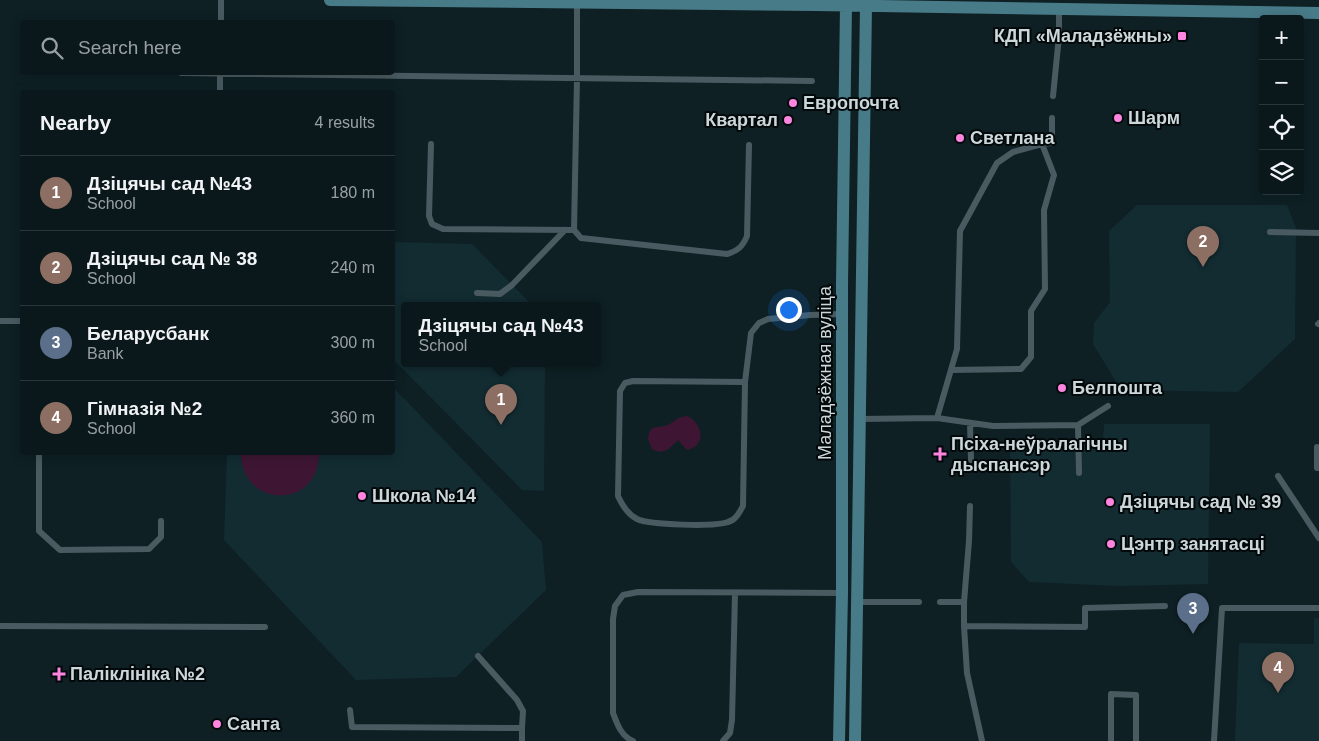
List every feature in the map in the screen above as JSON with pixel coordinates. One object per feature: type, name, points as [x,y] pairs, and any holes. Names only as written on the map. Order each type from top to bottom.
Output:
[{"type":"main road","points":[[330,0],[577,3],[865,3],[1319,13]]},
{"type":"main road","name":"Маладзёжная вуліца","points":[[839,741],[848,3]]},
{"type":"main road","name":"Маладзёжная вуліца","points":[[855,741],[865,3]]},
{"type":"lane","points":[[220,20],[221,0]]},
{"type":"lane","points":[[577,3],[578,79],[574,230],[581,238],[727,254],[735,251],[743,245],[747,236],[749,145]]},
{"type":"lane","points":[[1053,96],[1059,36],[1059,8]]},
{"type":"lane","points":[[220,75],[220,90]]},
{"type":"lane","points":[[339,75],[812,81]]},
{"type":"lane","points":[[937,418],[958,349],[960,231],[997,163],[1013,152],[1052,142],[1052,118]]},
{"type":"lane","points":[[431,144],[429,216],[432,224],[443,229],[574,230]]},
{"type":"lane","points":[[951,370],[1021,369],[1031,356],[1031,311],[1045,289],[1044,210],[1054,175],[1042,144]]},
{"type":"lane","points":[[477,293],[500,294],[512,285],[565,230]]},
{"type":"lane","points":[[1270,232],[1319,233]]},
{"type":"lane","points":[[745,382],[633,380],[625,384],[620,391],[618,496],[624,509],[635,518],[648,523],[715,524],[729,522],[737,516],[743,506],[745,382],[751,333],[759,323],[768,319],[843,314]]},
{"type":"lane","points":[[0,321],[20,322]]},
{"type":"lane","points":[[860,419],[937,418],[993,426],[1078,425],[1108,406]]},
{"type":"lane","points":[[970,423],[971,460]]},
{"type":"lane","points":[[1078,425],[1079,473]]},
{"type":"lane","points":[[1317,447],[1317,468],[1319,468]]},
{"type":"lane","points":[[39,455],[39,531],[60,550],[149,549],[161,537],[161,521]]},
{"type":"lane","points":[[1278,476],[1319,538]]},
{"type":"lane","points":[[970,506],[964,626],[967,673],[982,741]]},
{"type":"lane","points":[[633,741],[627,738],[618,726],[613,713],[613,619],[615,606],[623,595],[638,592],[842,593]]},
{"type":"lane","points":[[723,741],[730,732],[732,720],[735,593]]},
{"type":"lane","points":[[856,602],[919,602]]},
{"type":"lane","points":[[940,602],[964,602]]},
{"type":"lane","points":[[964,626],[1085,627],[1085,608],[1165,606]]},
{"type":"lane","points":[[1214,741],[1222,608],[1319,608]]},
{"type":"lane","points":[[0,626],[265,627]]},
{"type":"lane","points":[[478,656],[517,700],[523,712],[522,741]]},
{"type":"lane","points":[[1110,741],[1111,694],[1136,695],[1136,741]]},
{"type":"lane","points":[[350,710],[352,727],[522,728]]},
{"type":"shaded area","points":[[1137,205],[1287,205],[1296,228],[1295,339],[1238,392],[1121,390],[1093,344],[1094,323],[1110,302],[1109,231]]},
{"type":"shaded area","points":[[395,242],[472,244],[529,302],[401,302],[401,367],[545,367],[544,491],[522,490],[395,361]]},
{"type":"shaded area","name":"Школа №14","points":[[395,389],[542,542],[546,590],[456,677],[356,680],[224,540],[227,455],[395,455]]},
{"type":"shaded area","points":[[687,416],[697,424],[699,429],[700,439],[698,444],[687,450],[678,440],[663,451],[660,452],[652,449],[648,439],[652,429]]},
{"type":"shaded area","name":"Дзіцячы сад № 39","points":[[1104,424],[1210,424],[1208,584],[1120,586],[1029,582],[1011,562],[1010,441],[1103,441]]},
{"type":"shaded area","points":[[241,455],[319,455],[316,472],[307,485],[294,493],[280,495],[266,492],[253,484],[244,471]]},
{"type":"shaded area","points":[[1314,618],[1319,618],[1319,741],[1235,741],[1239,643],[1314,644]]},
{"type":"place","name":"КДП «Маладзёжны»","points":[[1182,36]]},
{"type":"place","name":"Европочта","points":[[793,103]]},
{"type":"place","name":"Шарм","points":[[1118,118]]},
{"type":"place","name":"Квартал","points":[[788,120]]},
{"type":"place","name":"Светлана","points":[[960,138]]},
{"type":"place","name":"Дзіцячы сад № 38","points":[[1203,267]]},
{"type":"place","name":"Белпошта","points":[[1062,388]]},
{"type":"place","name":"Дзіцячы сад №43","points":[[501,425]]},
{"type":"place","name":"Псіха-неўралагічны дыспансэр","points":[[940,454]]},
{"type":"place","name":"Школа №14","points":[[362,496]]},
{"type":"place","name":"Дзіцячы сад № 39","points":[[1110,502]]},
{"type":"place","name":"Цэнтр занятасці","points":[[1111,544]]},
{"type":"place","name":"Беларусбанк","points":[[1193,634]]},
{"type":"place","name":"Паліклініка №2","points":[[59,674]]},
{"type":"place","name":"Гімназія №2","points":[[1278,693]]},
{"type":"place","name":"Санта","points":[[217,724]]}]
